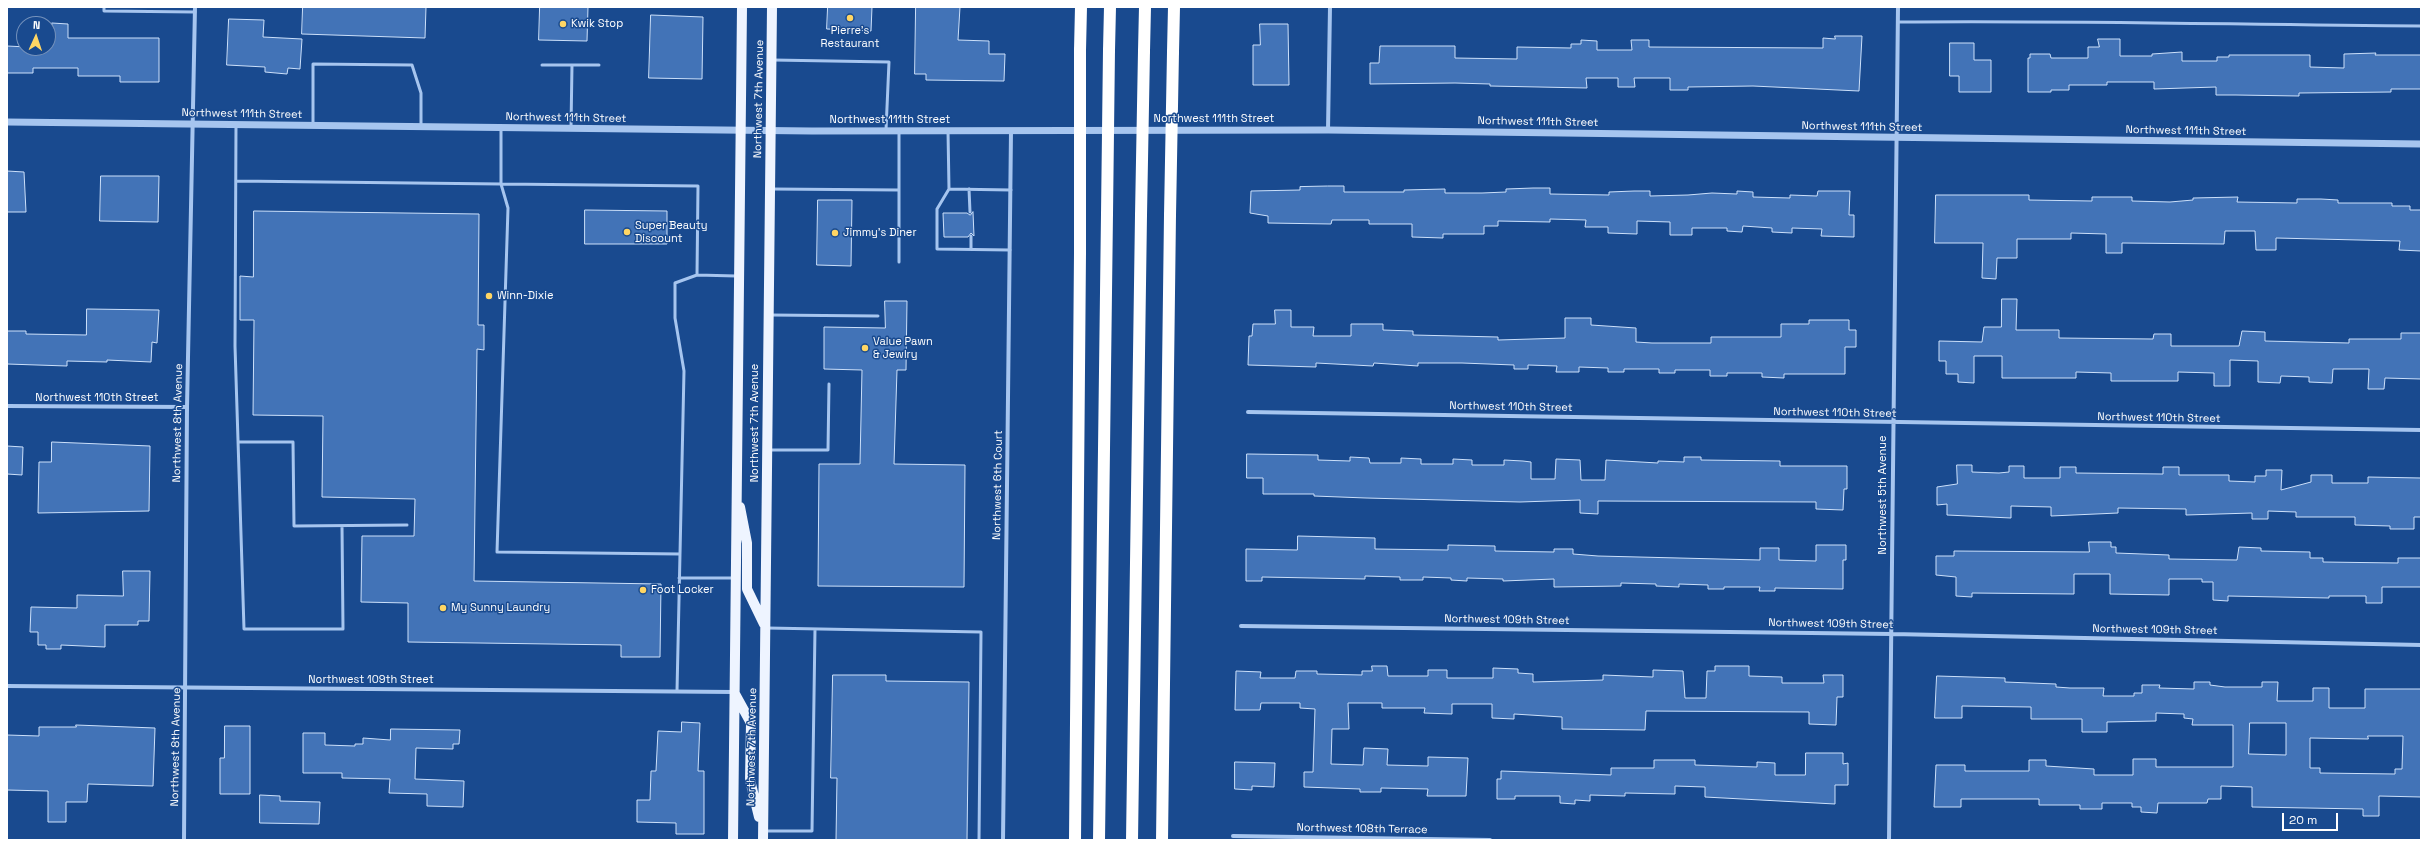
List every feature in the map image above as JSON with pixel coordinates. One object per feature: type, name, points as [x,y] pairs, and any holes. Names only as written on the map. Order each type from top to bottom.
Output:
[{"type":"highway","points":[[1075,840],[1081,7]]},
{"type":"highway","points":[[1099,840],[1110,7]]},
{"type":"highway","points":[[1132,840],[1144,7]]},
{"type":"highway","points":[[1162,840],[1174,7]]},
{"type":"main road","name":"Northwest 7th Avenue","points":[[733,840],[742,7]]},
{"type":"main road","name":"Northwest 7th Avenue","points":[[763,836],[772,7]]},
{"type":"main road","points":[[736,486],[747,543],[747,589],[765,628]]},
{"type":"main road","points":[[734,692],[751,723],[750,780],[763,836]]},
{"type":"street","points":[[1328,130],[1330,7]]},
{"type":"street","name":"Northwest 5th Avenue","points":[[1889,840],[1892,634],[1892,423],[1898,7]]},
{"type":"street","name":"Northwest 8th Avenue","points":[[184,840],[187,407],[195,9]]},
{"type":"street","name":"Northwest 111th Street","points":[[7,122],[571,130],[1328,130],[2421,144]]},
{"type":"street","name":"Northwest 6th Court","points":[[1003,840],[1011,131]]},
{"type":"street","name":"Northwest 110th Street","points":[[7,406],[187,407]]},
{"type":"street","name":"Northwest 110th Street","points":[[1248,412],[2421,430]]},
{"type":"street","name":"Northwest 109th Street","points":[[1241,626],[1892,634],[2421,645]]},
{"type":"street","name":"Northwest 109th Street","points":[[7,686],[734,692]]},
{"type":"street","name":"Northwest 108th Terrace","points":[[1233,836],[1490,840]]},
{"type":"lane","points":[[104,7],[104,11],[195,9]]},
{"type":"lane","points":[[1898,22],[2063,21],[2270,26],[2421,26]]},
{"type":"lane","points":[[772,60],[889,62],[886,131]]},
{"type":"lane","points":[[313,126],[313,64],[412,65],[421,93],[421,128]]},
{"type":"lane","points":[[542,65],[599,65]]},
{"type":"lane","points":[[571,130],[572,65]]},
{"type":"lane","points":[[236,125],[235,346],[244,629],[343,629],[342,526]]},
{"type":"lane","points":[[501,128],[501,184],[508,208],[497,552],[680,554]]},
{"type":"lane","points":[[899,131],[899,262]]},
{"type":"lane","points":[[948,131],[949,189],[937,209],[936,249],[1010,250]]},
{"type":"lane","points":[[236,181],[698,186],[697,275]]},
{"type":"lane","points":[[770,189],[899,190]]},
{"type":"lane","points":[[949,189],[1011,190]]},
{"type":"lane","points":[[969,189],[970,212]]},
{"type":"lane","points":[[971,236],[971,249]]},
{"type":"lane","points":[[677,691],[684,371],[675,318],[675,283],[697,275],[739,276]]},
{"type":"lane","points":[[768,315],[878,316]]},
{"type":"lane","points":[[767,450],[828,450],[828,384]]},
{"type":"lane","points":[[238,442],[293,442],[294,526],[407,525]]},
{"type":"lane","points":[[680,578],[735,578]]},
{"type":"lane","points":[[765,628],[980,632],[978,840]]},
{"type":"lane","points":[[763,836],[812,831],[814,629]]},
{"type":"building","points":[[303,7],[426,7],[425,38],[302,34]]},
{"type":"building","name":"Kwik Stop","points":[[540,7],[588,7],[587,41],[539,40]]},
{"type":"building","name":"Pierre's Restaurant","points":[[828,7],[872,7],[871,31],[827,29]]},
{"type":"building","points":[[916,7],[960,7],[958,40],[989,41],[989,54],[1005,54],[1004,81],[926,80],[926,74],[915,74]]},
{"type":"building","points":[[651,15],[703,17],[702,79],[649,78]]},
{"type":"building","points":[[229,19],[264,20],[263,37],[302,39],[300,69],[288,68],[287,74],[265,72],[265,67],[227,65]]},
{"type":"building","points":[[56,23],[68,24],[68,38],[159,38],[159,82],[120,82],[120,76],[78,76],[78,68],[33,68],[33,73],[7,73],[7,46],[16,46],[16,56],[56,56]]},
{"type":"building","points":[[1260,24],[1288,24],[1289,85],[1253,85],[1253,45],[1260,45]]},
{"type":"building","points":[[1835,36],[1862,36],[1859,91],[1753,86],[1688,87],[1688,90],[1670,90],[1670,78],[1634,78],[1635,87],[1618,87],[1618,78],[1586,78],[1587,88],[1490,86],[1490,84],[1455,83],[1370,84],[1370,63],[1379,63],[1380,46],[1455,46],[1455,58],[1517,59],[1517,47],[1571,48],[1571,44],[1581,44],[1581,40],[1597,41],[1597,50],[1632,50],[1631,40],[1649,40],[1649,47],[1823,48],[1823,38],[1835,39]]},
{"type":"building","points":[[2098,39],[2120,39],[2120,56],[2152,56],[2152,54],[2182,52],[2182,61],[2217,61],[2217,57],[2229,57],[2229,55],[2310,55],[2310,67],[2344,68],[2344,54],[2376,53],[2375,55],[2421,55],[2421,89],[2391,89],[2391,92],[2299,93],[2299,96],[2216,95],[2216,87],[2154,89],[2154,82],[2107,82],[2107,85],[2069,85],[2069,90],[2028,92],[2028,58],[2030,58],[2030,54],[2050,54],[2051,58],[2088,58],[2088,47],[2099,47]]},
{"type":"building","points":[[1950,43],[1974,43],[1974,60],[1991,60],[1991,92],[1959,92],[1959,76],[1950,76]]},
{"type":"building","points":[[7,171],[24,172],[26,212],[7,212]]},
{"type":"building","points":[[101,176],[159,176],[158,222],[100,221]]},
{"type":"building","points":[[1344,186],[1344,192],[1404,192],[1404,190],[1445,189],[1445,193],[1482,193],[1506,192],[1506,189],[1550,188],[1550,194],[1609,195],[1609,192],[1650,191],[1650,196],[1712,193],[1737,194],[1737,191],[1753,192],[1753,197],[1790,198],[1790,195],[1817,196],[1818,191],[1850,191],[1849,215],[1854,215],[1854,237],[1821,236],[1822,229],[1792,228],[1792,233],[1772,232],[1772,228],[1743,226],[1742,232],[1727,231],[1727,228],[1692,228],[1692,235],[1670,235],[1670,222],[1637,221],[1637,234],[1608,233],[1608,227],[1585,227],[1586,220],[1550,219],[1550,222],[1498,221],[1498,226],[1484,226],[1484,234],[1443,234],[1443,238],[1412,237],[1412,224],[1369,224],[1369,220],[1332,220],[1331,224],[1268,223],[1268,216],[1250,213],[1251,191],[1300,190],[1300,187]]},
{"type":"building","points":[[1936,195],[2029,195],[2029,200],[2092,201],[2092,197],[2132,197],[2132,201],[2170,202],[2193,200],[2193,198],[2238,197],[2237,202],[2297,203],[2297,199],[2321,199],[2338,200],[2338,203],[2392,203],[2392,206],[2410,206],[2410,210],[2421,210],[2421,251],[2399,250],[2400,241],[2276,238],[2276,250],[2256,250],[2255,231],[2225,231],[2224,244],[2122,243],[2122,253],[2106,253],[2106,234],[2071,233],[2071,239],[2017,239],[2017,258],[1997,258],[1996,279],[1982,278],[1983,243],[1935,243]]},
{"type":"building","name":"Jimmy's Diner","points":[[818,200],[852,200],[851,266],[817,265]]},
{"type":"building","points":[[585,210],[667,211],[667,244],[585,244]]},
{"type":"building","points":[[254,211],[479,214],[478,325],[484,325],[484,350],[477,349],[474,581],[661,584],[660,657],[621,657],[621,645],[408,642],[408,603],[361,602],[362,536],[414,536],[415,499],[322,497],[323,416],[253,415],[254,320],[240,320],[240,276],[253,277]]},
{"type":"building","points":[[973,212],[974,236],[971,233],[968,237],[944,237],[943,213],[967,213],[970,215]]},
{"type":"building","points":[[2002,299],[2017,299],[2016,330],[2059,330],[2059,338],[2153,339],[2154,334],[2171,334],[2171,346],[2239,346],[2242,331],[2265,332],[2265,341],[2349,343],[2349,339],[2401,339],[2401,333],[2421,333],[2421,379],[2385,378],[2384,389],[2368,389],[2369,369],[2333,369],[2332,383],[2309,382],[2309,377],[2281,376],[2280,383],[2258,382],[2258,361],[2230,360],[2230,386],[2214,386],[2214,373],[2178,372],[2178,381],[2111,381],[2111,373],[2076,372],[2076,378],[2002,378],[2002,356],[1974,356],[1974,383],[1958,382],[1958,374],[1946,374],[1946,361],[1939,361],[1939,341],[1982,342],[1984,327],[2001,327]]},
{"type":"building","points":[[885,301],[907,301],[906,370],[897,370],[894,464],[965,465],[964,587],[818,586],[819,464],[860,464],[862,370],[824,369],[824,327],[885,328]]},
{"type":"building","points":[[87,309],[159,310],[157,343],[152,342],[151,362],[107,360],[107,362],[67,361],[67,366],[7,364],[7,331],[26,331],[26,334],[86,335]]},
{"type":"building","points":[[1275,310],[1291,310],[1291,327],[1314,327],[1313,336],[1351,336],[1351,324],[1383,324],[1383,330],[1413,331],[1413,335],[1498,337],[1498,340],[1565,338],[1565,318],[1591,318],[1591,325],[1636,328],[1636,342],[1652,343],[1711,343],[1711,337],[1781,337],[1781,324],[1809,324],[1809,320],[1849,320],[1849,330],[1856,330],[1856,347],[1845,347],[1845,374],[1784,374],[1784,378],[1762,377],[1762,373],[1727,373],[1727,376],[1710,376],[1710,370],[1675,370],[1675,373],[1659,373],[1659,369],[1624,369],[1624,372],[1608,372],[1608,368],[1579,367],[1579,372],[1556,372],[1557,366],[1528,365],[1528,369],[1514,369],[1514,365],[1462,363],[1418,363],[1418,366],[1374,363],[1373,366],[1316,363],[1316,367],[1248,365],[1249,336],[1252,336],[1253,324],[1275,324]]},
{"type":"building","points":[[52,442],[150,446],[149,511],[38,513],[39,462],[51,462]]},
{"type":"building","points":[[7,446],[23,447],[22,475],[7,474]]},
{"type":"building","points":[[1247,454],[1318,455],[1318,460],[1350,461],[1350,457],[1369,458],[1370,463],[1401,463],[1401,458],[1421,459],[1421,464],[1453,464],[1453,459],[1472,460],[1472,465],[1504,465],[1504,460],[1523,461],[1531,462],[1531,479],[1555,479],[1556,459],[1580,460],[1581,480],[1605,480],[1606,460],[1658,463],[1658,461],[1684,462],[1684,457],[1701,457],[1701,460],[1780,461],[1780,466],[1847,466],[1847,489],[1844,489],[1843,510],[1816,509],[1816,502],[1598,501],[1598,514],[1580,513],[1580,500],[1520,502],[1314,496],[1314,494],[1263,494],[1263,478],[1247,478]]},
{"type":"building","points":[[1957,465],[1972,465],[1972,472],[1999,473],[2009,472],[2009,466],[2024,466],[2024,478],[2060,478],[2060,467],[2076,467],[2076,473],[2163,474],[2163,467],[2179,467],[2179,475],[2229,475],[2229,481],[2255,482],[2255,476],[2266,476],[2266,470],[2282,470],[2281,490],[2311,482],[2311,475],[2332,475],[2332,483],[2368,483],[2368,477],[2421,478],[2421,517],[2414,517],[2414,529],[2390,529],[2390,526],[2355,525],[2355,517],[2296,517],[2296,512],[2268,511],[2268,519],[2252,519],[2252,513],[2186,515],[2186,509],[2118,508],[2118,513],[2051,516],[2051,507],[2011,506],[2011,518],[1947,515],[1947,504],[1937,505],[1937,487],[1957,484]]},
{"type":"building","points":[[1298,536],[1375,538],[1375,549],[1448,550],[1448,545],[1495,546],[1495,551],[1554,552],[1554,549],[1573,549],[1573,554],[1598,556],[1760,560],[1760,548],[1779,548],[1779,560],[1816,561],[1816,545],[1846,545],[1846,560],[1843,560],[1843,589],[1775,588],[1775,591],[1759,591],[1760,587],[1724,587],[1724,589],[1708,589],[1708,585],[1679,584],[1679,587],[1656,586],[1656,584],[1621,583],[1621,586],[1554,587],[1554,579],[1503,581],[1503,579],[1467,578],[1467,581],[1451,580],[1451,578],[1423,577],[1423,580],[1400,580],[1400,577],[1365,576],[1365,579],[1262,577],[1262,581],[1246,581],[1246,549],[1297,550]]},
{"type":"building","points":[[2089,542],[2111,542],[2111,547],[2116,547],[2116,553],[2169,555],[2169,559],[2237,560],[2239,547],[2261,548],[2261,551],[2310,552],[2310,558],[2323,558],[2323,562],[2398,563],[2398,558],[2421,558],[2421,587],[2382,587],[2382,603],[2366,603],[2366,596],[2329,596],[2329,598],[2228,596],[2228,601],[2213,600],[2213,582],[2202,582],[2202,579],[2169,579],[2169,595],[2110,594],[2110,574],[2074,574],[2074,594],[1972,593],[1972,597],[1956,596],[1956,577],[1936,575],[1936,556],[1954,556],[1954,551],[2089,552]]},
{"type":"building","points":[[123,571],[150,571],[149,621],[138,621],[138,625],[105,625],[105,647],[61,645],[61,649],[46,649],[46,645],[38,645],[38,632],[30,632],[31,607],[77,608],[77,595],[123,596]]},
{"type":"building","points":[[1372,666],[1387,666],[1388,676],[1428,676],[1428,670],[1447,670],[1447,678],[1493,678],[1493,668],[1518,669],[1518,673],[1533,674],[1533,682],[1603,680],[1603,675],[1653,677],[1653,670],[1683,671],[1685,698],[1706,698],[1707,671],[1715,671],[1715,666],[1749,666],[1749,676],[1782,677],[1782,683],[1824,683],[1823,675],[1843,675],[1843,697],[1837,697],[1836,725],[1809,724],[1809,712],[1646,711],[1645,730],[1562,729],[1562,717],[1514,714],[1514,719],[1492,718],[1492,704],[1452,704],[1452,714],[1424,713],[1425,708],[1382,708],[1382,703],[1348,703],[1349,729],[1332,729],[1331,764],[1363,765],[1364,748],[1388,749],[1387,765],[1428,766],[1428,757],[1468,758],[1466,796],[1427,796],[1428,789],[1381,788],[1381,792],[1360,792],[1360,789],[1304,787],[1304,772],[1313,772],[1315,709],[1300,708],[1300,703],[1261,703],[1260,710],[1235,710],[1236,671],[1261,672],[1260,678],[1295,678],[1296,671],[1317,671],[1317,674],[1362,675],[1362,671],[1372,671]]},
{"type":"building","points":[[833,675],[886,675],[886,681],[969,682],[967,840],[836,840],[837,778],[831,778]]},
{"type":"building","points":[[1937,676],[2005,678],[2005,682],[2056,684],[2056,687],[2070,688],[2104,688],[2103,696],[2134,696],[2134,693],[2142,693],[2142,685],[2160,685],[2159,688],[2194,689],[2194,682],[2210,682],[2210,685],[2225,687],[2262,687],[2262,682],[2278,682],[2277,701],[2313,701],[2313,688],[2329,688],[2329,708],[2365,708],[2365,689],[2421,689],[2421,797],[2379,796],[2379,816],[2363,816],[2363,809],[2252,807],[2252,787],[2221,786],[2221,799],[2208,799],[2207,803],[2158,803],[2157,813],[2141,812],[2141,807],[2132,807],[2132,803],[2102,803],[2102,809],[2080,809],[2080,805],[2039,805],[2039,799],[1961,799],[1961,807],[1934,807],[1936,765],[1965,765],[1965,771],[2029,771],[2029,760],[2046,760],[2046,766],[2094,769],[2094,775],[2133,775],[2133,759],[2156,759],[2156,767],[2233,767],[2233,725],[2192,725],[2193,719],[2184,718],[2184,714],[2156,713],[2156,721],[2107,722],[2107,732],[2082,732],[2082,719],[2031,719],[2031,707],[1962,706],[1962,718],[1935,718]],"holes":[[[2250,723],[2286,723],[2286,755],[2249,754]],[[2368,736],[2403,736],[2402,769],[2395,769],[2395,774],[2320,773],[2320,768],[2310,768],[2310,738],[2368,739]]]},
{"type":"building","points":[[682,722],[700,723],[698,771],[704,771],[704,834],[676,834],[676,823],[637,822],[637,800],[650,800],[651,771],[656,771],[658,731],[681,732]]},
{"type":"building","points":[[76,725],[155,728],[153,786],[88,784],[87,802],[66,802],[66,822],[48,822],[48,791],[7,790],[7,735],[39,736],[39,727],[76,727]]},
{"type":"building","points":[[225,726],[250,726],[250,794],[220,794],[220,758],[224,758]]},
{"type":"building","points":[[391,729],[460,730],[459,744],[453,744],[453,749],[416,748],[415,779],[464,781],[463,807],[427,806],[427,794],[389,793],[390,779],[342,778],[342,773],[303,773],[303,733],[325,733],[325,745],[355,746],[355,744],[363,744],[363,738],[390,740]]},
{"type":"building","points":[[1806,753],[1843,753],[1843,764],[1848,763],[1848,785],[1835,785],[1835,804],[1705,797],[1705,787],[1675,786],[1675,794],[1625,793],[1625,796],[1590,795],[1590,801],[1575,800],[1575,804],[1560,803],[1560,796],[1515,796],[1515,799],[1497,799],[1497,779],[1501,779],[1501,771],[1611,775],[1611,768],[1654,768],[1654,760],[1695,760],[1695,765],[1757,767],[1757,762],[1775,763],[1775,775],[1805,775]]},
{"type":"building","points":[[1235,762],[1275,763],[1274,787],[1252,786],[1252,790],[1235,789]]},
{"type":"building","points":[[260,795],[280,796],[280,801],[320,802],[319,824],[260,823]]},
{"type":"place","name":"Pierre's Restaurant","points":[[850,18]]},
{"type":"place","name":"Kwik Stop","points":[[563,24]]},
{"type":"place","name":"Super Beauty Discount","points":[[627,232]]},
{"type":"place","name":"Jimmy's Diner","points":[[835,233]]},
{"type":"place","name":"Winn-Dixie","points":[[489,296]]},
{"type":"place","name":"Value Pawn & Jewlry","points":[[865,348]]},
{"type":"place","name":"Foot Locker","points":[[643,590]]},
{"type":"place","name":"My Sunny Laundry","points":[[443,608]]}]
